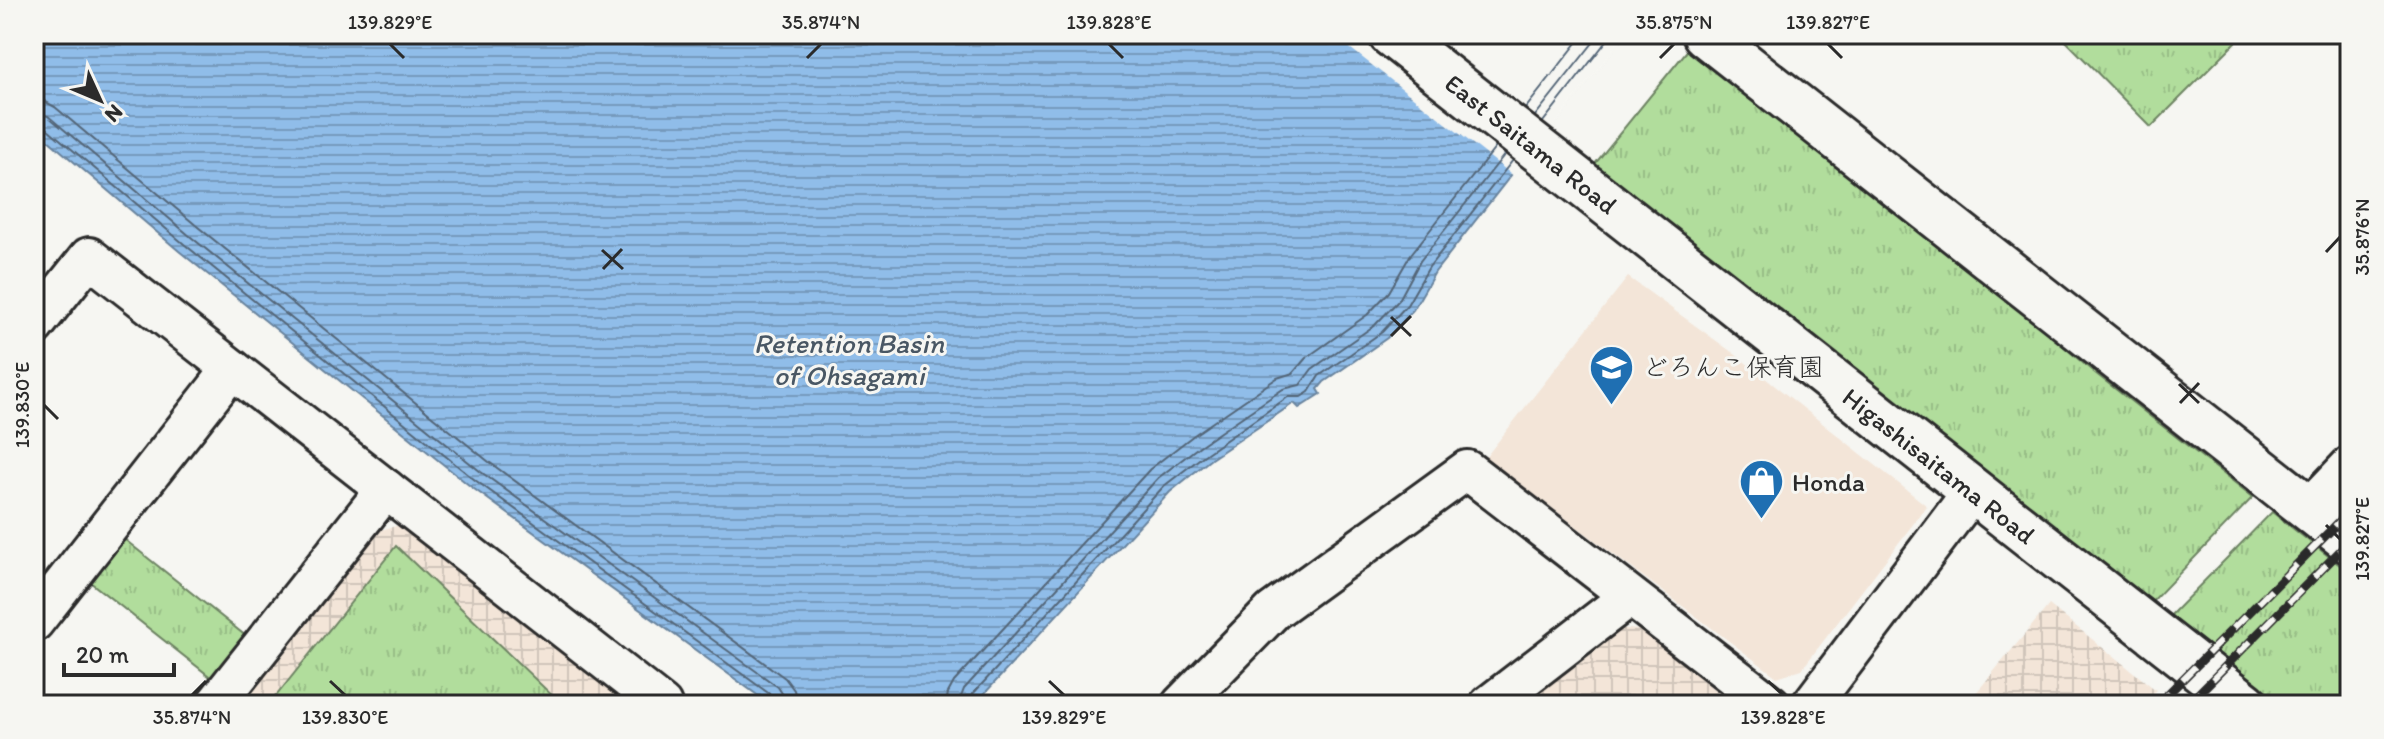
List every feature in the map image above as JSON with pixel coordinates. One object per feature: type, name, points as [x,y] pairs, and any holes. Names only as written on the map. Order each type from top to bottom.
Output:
[{"type":"highway","name":"East Saitama Road","points":[[1391,34],[1633,225]]},
{"type":"highway","points":[[1705,34],[2350,541]]},
{"type":"highway","name":"Higashisaitama Road","points":[[1633,225],[2246,705]]},
{"type":"street","points":[[34,326],[89,257],[662,705]]},
{"type":"street","points":[[34,622],[232,369]]},
{"type":"street","points":[[2309,509],[2350,466]]},
{"type":"street","points":[[1181,705],[1273,611],[1467,470],[1771,705]]},
{"type":"street","points":[[215,705],[386,489]]},
{"type":"street","points":[[1811,705],[1972,492]]},
{"type":"street","points":[[1489,705],[1629,597]]},
{"type":"shaded area","points":[[1628,277],[1736,355],[1927,506],[1802,669],[1777,677],[1485,458]]},
{"type":"shaded area","points":[[400,525],[630,705],[239,705],[376,531]]},
{"type":"shaded area","points":[[2049,605],[2156,690],[2141,705],[1966,705]]},
{"type":"shaded area","points":[[1615,628],[1641,630],[1734,705],[1544,705],[1535,694]]},
{"type":"green space","points":[[2059,34],[2244,34],[2151,127]]},
{"type":"green space","points":[[1690,47],[1987,281],[2090,369],[2253,497],[2148,606],[1594,165]]},
{"type":"green space","points":[[2272,512],[2350,573],[2350,705],[2273,705],[2166,620]]},
{"type":"green space","points":[[119,535],[247,637],[213,679],[85,578]]},
{"type":"green space","points":[[396,546],[558,701],[555,705],[269,705]]},
{"type":"water","name":"Retention Basin of Ohsagami","points":[[34,34],[1622,34],[1435,272],[1413,310],[1387,338],[1324,382],[1318,389],[1321,394],[1299,408],[1294,403],[1211,459],[1170,492],[974,705],[771,705],[470,486],[179,251],[34,128]]},
{"type":"pier","points":[[1332,34],[1626,34],[1515,177]]},
{"type":"railway","points":[[2157,705],[2350,511]]},
{"type":"railway","points":[[2187,705],[2350,541]]},
{"type":"place","name":"どろんこ保育園","points":[[1611,406]]},
{"type":"place","name":"Honda","points":[[1761,521]]}]
